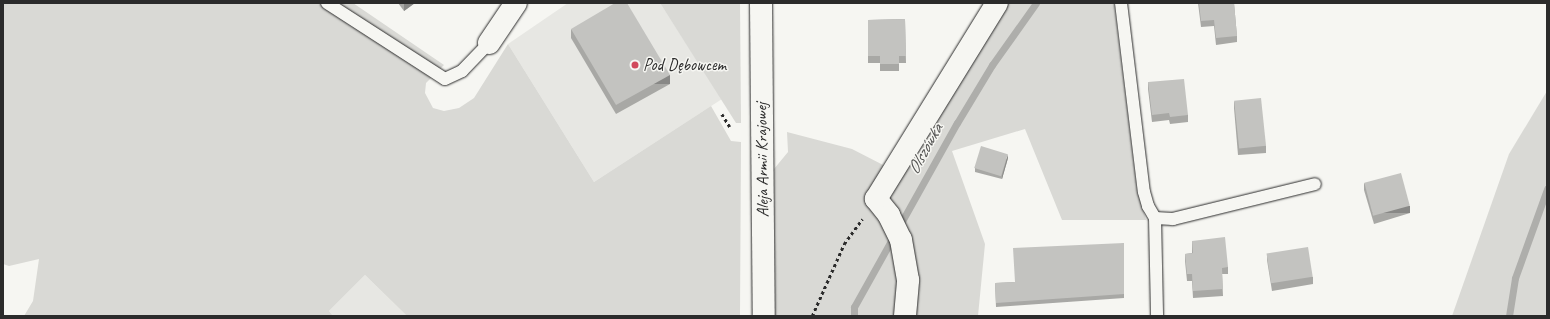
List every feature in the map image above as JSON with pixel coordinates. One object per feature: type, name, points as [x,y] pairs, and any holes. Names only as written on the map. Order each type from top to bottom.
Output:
[{"type":"street","points":[[489,43],[516,3]]},
{"type":"street","name":"Aleja Armii Krajowej","points":[[761,3],[764,316]]},
{"type":"street","points":[[905,316],[908,280],[901,240],[883,207],[998,3]]},
{"type":"lane","points":[[327,3],[445,79],[462,71],[489,43]]},
{"type":"lane","points":[[1121,3],[1144,192],[1148,206],[1155,218],[1157,316]]},
{"type":"lane","points":[[1155,218],[1173,219],[1315,184]]},
{"type":"path","points":[[722,114],[730,127]]},
{"type":"path","points":[[812,316],[844,244],[883,207]]},
{"type":"shaded area","points":[[3,3],[353,3],[444,65],[426,83],[425,93],[433,108],[444,111],[459,108],[474,98],[508,44],[594,182],[711,106],[731,141],[741,142],[740,316],[407,316],[365,275],[329,311],[333,316],[24,316],[33,301],[39,259],[9,266],[3,264]]},
{"type":"shaded area","points":[[568,3],[660,3],[722,99],[594,182],[508,44]]},
{"type":"shaded area","points":[[660,3],[740,3],[741,123],[736,123]]},
{"type":"shaded area","points":[[1005,3],[1114,3],[1137,190],[1146,220],[1062,220],[1025,129],[952,151],[985,244],[978,316],[912,316],[884,198]]},
{"type":"shaded area","points":[[1547,91],[1547,316],[1452,316],[1509,154]]},
{"type":"shaded area","points":[[787,132],[852,149],[889,168],[869,199],[896,245],[899,316],[775,316],[774,169],[788,152]]},
{"type":"shaded area","points":[[365,275],[407,316],[333,316],[329,311]]},
{"type":"building","points":[[615,3],[627,3],[670,75],[616,105],[571,29]]},
{"type":"building","points":[[1199,3],[1234,3],[1237,36],[1216,38],[1214,20],[1201,21]]},
{"type":"building","points":[[905,19],[906,56],[899,56],[899,64],[880,64],[880,56],[868,56],[868,20]]},
{"type":"building","points":[[1184,79],[1188,115],[1170,117],[1169,113],[1152,115],[1148,82]]},
{"type":"building","points":[[1261,98],[1266,146],[1239,149],[1234,101]]},
{"type":"building","points":[[981,146],[1008,154],[1001,176],[974,168]]},
{"type":"building","points":[[1401,173],[1410,206],[1373,216],[1364,183]]},
{"type":"building","points":[[1225,237],[1228,267],[1222,268],[1223,289],[1193,291],[1192,274],[1187,274],[1185,254],[1193,253],[1192,241]]},
{"type":"building","points":[[1124,243],[1124,294],[996,303],[995,283],[1015,282],[1013,248]]},
{"type":"building","points":[[1308,247],[1313,277],[1271,283],[1267,254]]},
{"type":"waterway","name":"Olszówka","points":[[854,316],[854,307],[957,123],[992,65],[1036,3]]},
{"type":"waterway","points":[[1509,316],[1515,278],[1547,189]]},
{"type":"place","name":"Pod Dębowcem","points":[[635,65]]}]
